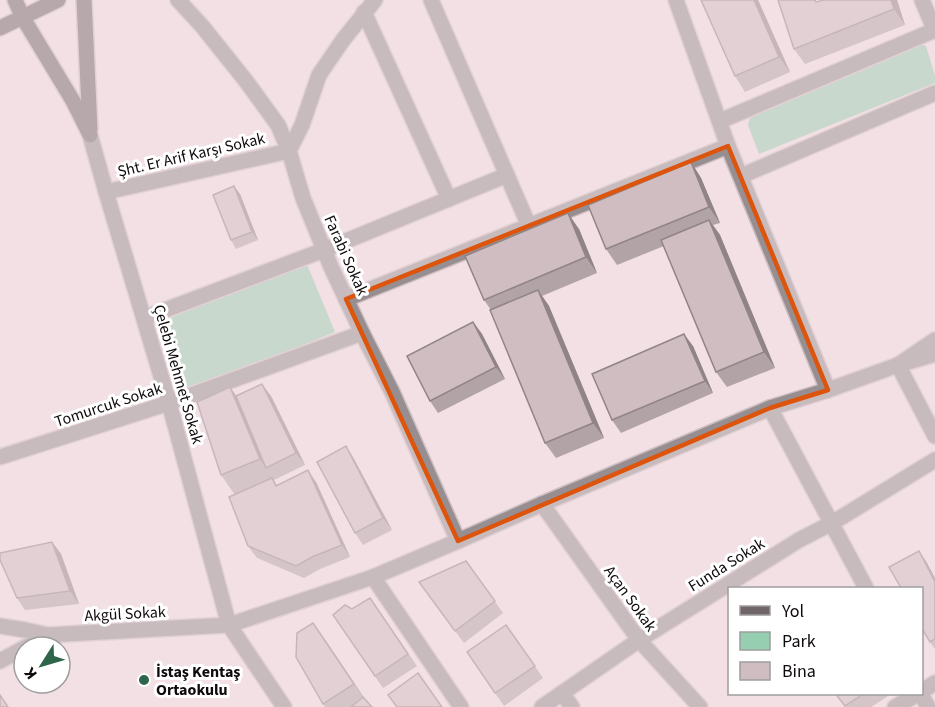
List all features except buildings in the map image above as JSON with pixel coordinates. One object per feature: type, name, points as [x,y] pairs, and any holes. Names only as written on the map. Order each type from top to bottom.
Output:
[{"type":"street","points":[[15,0],[22,18],[73,101],[90,135]]},
{"type":"street","points":[[0,28],[58,0]]},
{"type":"street","points":[[84,0],[90,135]]},
{"type":"street","name":"Farabi Sokak","points":[[178,0],[202,26],[278,125],[324,250],[392,392],[458,541]]},
{"type":"street","name":"Şht. Er Arif Karşı Sokak","points":[[106,192],[289,150],[302,125],[319,75],[375,0]]},
{"type":"street","points":[[430,0],[529,226]]},
{"type":"street","points":[[676,0],[728,146],[828,390]]},
{"type":"street","points":[[720,121],[935,30],[922,0]]},
{"type":"street","points":[[364,12],[449,199]]},
{"type":"street","points":[[741,176],[935,93]]},
{"type":"street","name":"Çelebi Mehmet Sokak","points":[[90,135],[169,403],[230,625],[284,707]]},
{"type":"street","points":[[346,298],[728,146]]},
{"type":"street","points":[[144,318],[324,250],[507,175]]},
{"type":"street","name":"Tomurcuk Sokak","points":[[0,457],[169,403],[362,333]]},
{"type":"street","points":[[898,364],[935,340]]},
{"type":"street","points":[[898,364],[935,354]]},
{"type":"street","points":[[898,364],[935,436]]},
{"type":"street","name":"Akgül Sokak","points":[[48,635],[230,625],[373,577],[770,408],[828,390],[898,364]]},
{"type":"street","points":[[770,408],[865,587]]},
{"type":"street","name":"Funda Sokak","points":[[542,707],[639,640],[799,540],[832,523],[935,460]]},
{"type":"street","name":"Açan Sokak","points":[[542,504],[639,640],[700,707]]},
{"type":"street","points":[[373,577],[461,707]]},
{"type":"street","points":[[0,626],[48,635]]},
{"type":"street","points":[[562,693],[572,707]]},
{"type":"street","points":[[895,707],[916,695]]},
{"type":"highlighted area","points":[[728,146],[828,390],[770,408],[458,541],[346,299]]},
{"type":"green space","points":[[917,43],[926,46],[935,83],[759,154],[748,125],[751,114]]},
{"type":"green space","points":[[306,262],[335,332],[185,394],[155,324]]},
{"type":"place","name":"İstaş Kentaş Ortaokulu","points":[[144,680]]}]
